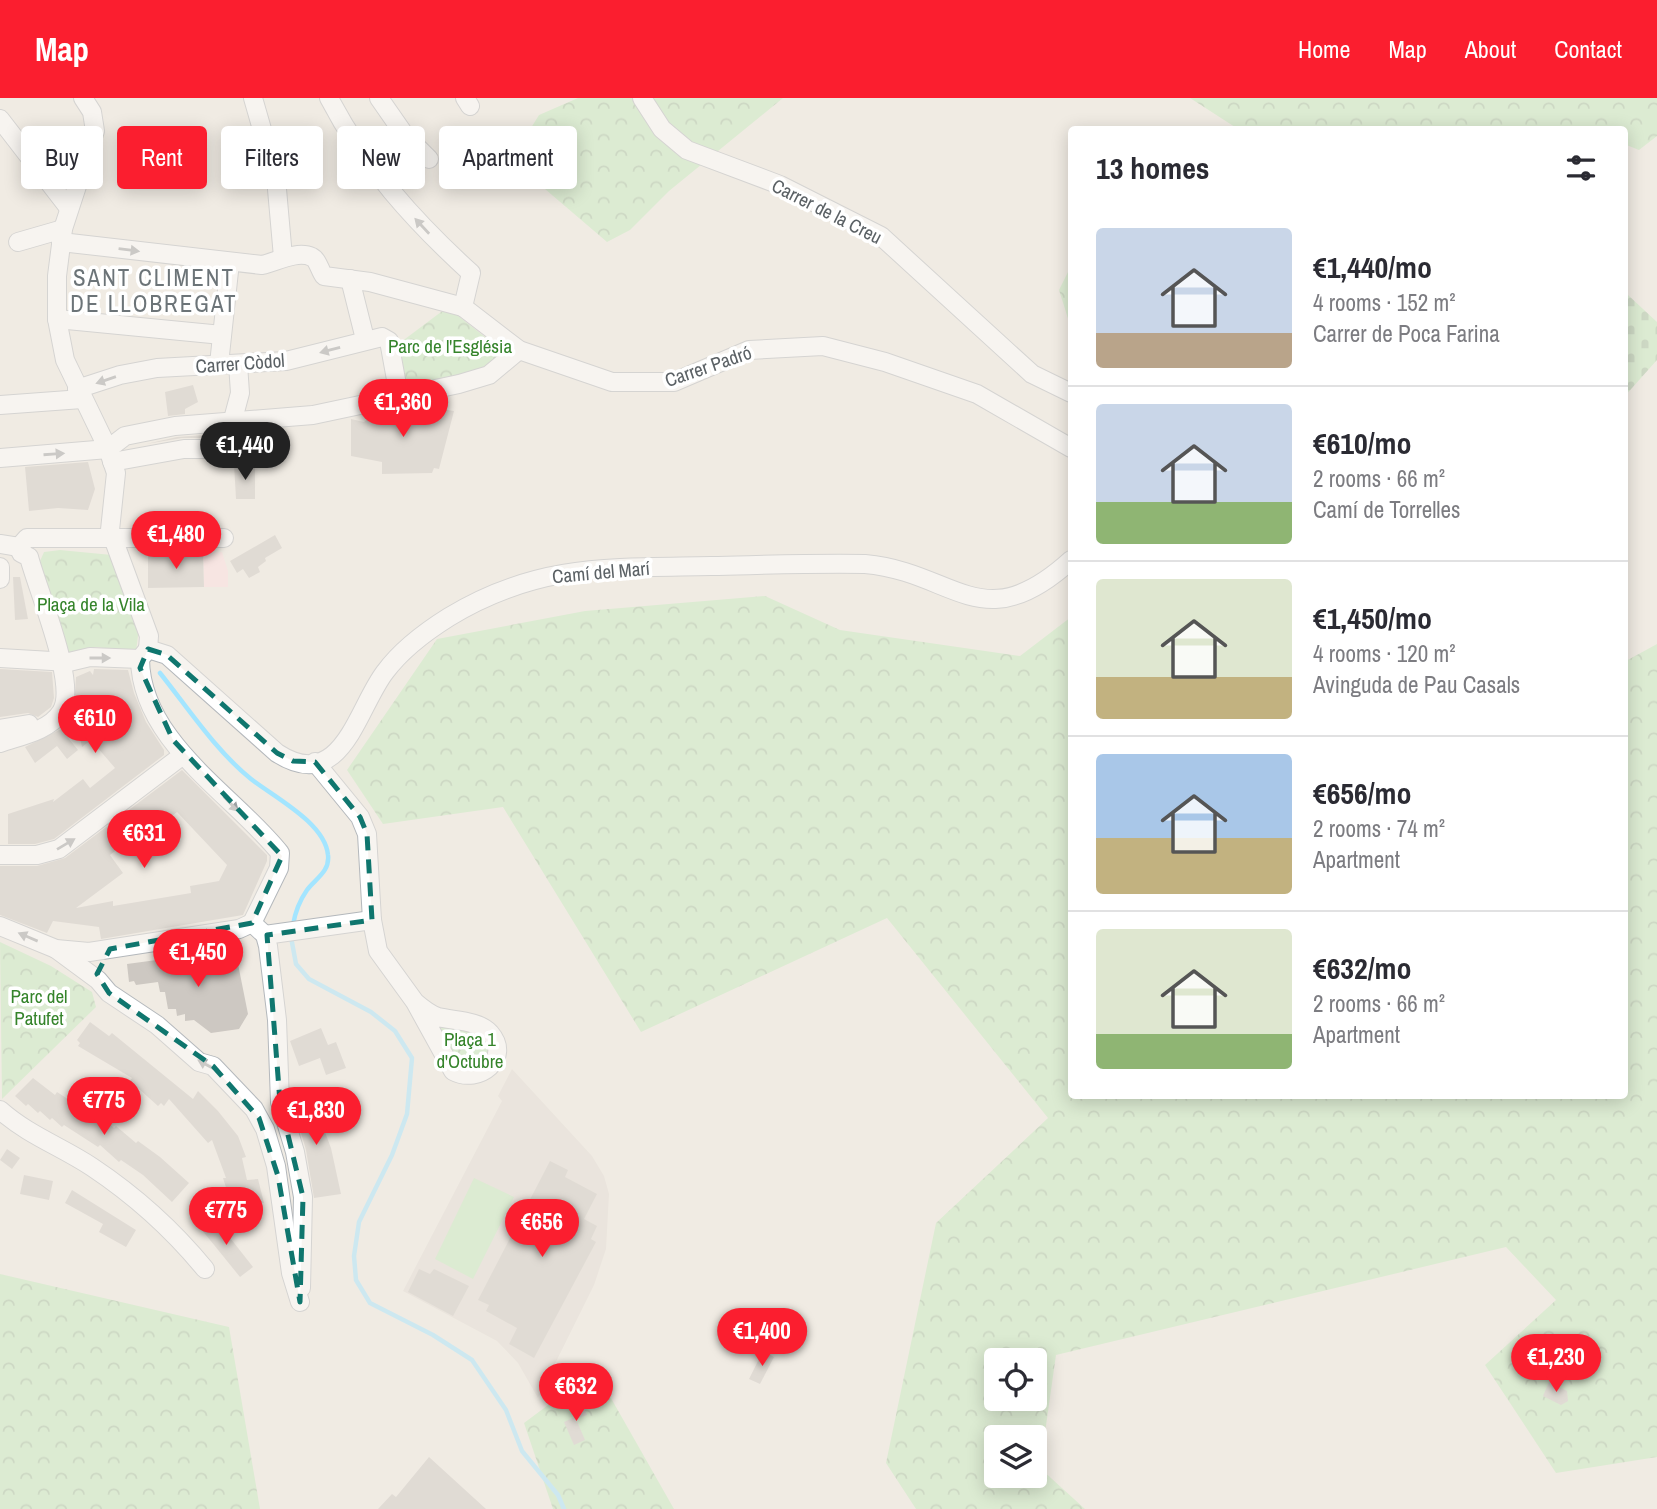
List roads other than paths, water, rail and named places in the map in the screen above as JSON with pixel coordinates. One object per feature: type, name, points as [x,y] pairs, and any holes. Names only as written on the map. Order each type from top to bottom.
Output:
[{"type":"street","points":[[0,926],[56,949],[98,980],[109,993],[157,1025],[199,1062],[213,1066],[260,1118],[278,1175],[291,1273],[300,1302],[303,1197],[295,1152],[280,1102],[276,1020],[258,929],[279,868],[280,853],[183,755],[152,704],[144,654],[149,636],[111,538],[110,518],[117,481],[110,456],[65,360],[57,319],[62,236],[68,207],[89,155],[95,131],[92,112],[83,98]]},
{"type":"street","points":[[253,98],[276,178],[283,257]]},
{"type":"street","points":[[379,98],[404,134],[429,159]]},
{"type":"street","name":"Carrer de la Creu","points":[[642,98],[662,129],[687,150],[780,186],[881,236],[1032,374],[1068,392]]},
{"type":"street","points":[[18,242],[62,236],[262,265],[283,257],[312,257],[324,276],[350,279],[463,307],[471,273],[428,233],[391,190],[351,137],[330,99]]},
{"type":"street","points":[[0,119],[68,207]]},
{"type":"street","points":[[219,364],[230,262]]},
{"type":"street","points":[[350,279],[366,339],[382,337],[389,341],[400,396]]},
{"type":"street","name":"Carrer Padró","points":[[463,307],[519,350],[605,380],[652,384],[685,379],[749,350],[823,346],[885,362],[977,394],[1068,446]]},
{"type":"street","points":[[57,319],[222,335]]},
{"type":"street","name":"Carrer Còdol","points":[[0,405],[79,394],[120,375],[219,364],[286,361],[366,339]]},
{"type":"street","points":[[110,456],[125,436],[175,426],[269,420],[341,411],[481,379],[519,350]]},
{"type":"street","points":[[232,423],[240,393],[238,364]]},
{"type":"street","points":[[0,458],[110,456],[211,449],[270,458],[269,420]]},
{"type":"street","points":[[0,544],[27,548],[111,538],[223,538]]},
{"type":"street","points":[[0,743],[53,721],[65,705],[65,671],[27,548]]},
{"type":"street","name":"Camí del Marí","points":[[315,762],[333,755],[346,744],[375,685],[394,660],[419,637],[468,605],[531,579],[596,568],[865,564],[894,567],[960,595],[993,600],[1014,595],[1038,584],[1068,562]]},
{"type":"street","points":[[0,567],[0,579]]},
{"type":"street","points":[[0,658],[61,660],[167,655],[277,752],[293,761],[315,762],[351,804],[364,826],[369,845],[372,920],[378,951],[415,1002],[453,1071],[461,1076],[478,1076],[492,1065],[496,1047],[488,1031],[481,1026],[437,1016],[415,1002]]},
{"type":"street","points":[[0,730],[53,721]]},
{"type":"street","points":[[0,855],[37,855],[59,849],[183,755]]},
{"type":"street","points":[[56,949],[89,952],[239,929],[372,920]]},
{"type":"street","points":[[98,980],[100,961],[110,949]]},
{"type":"street","points":[[0,1110],[19,1126],[92,1167],[157,1217],[205,1269]]},
{"type":"waterway","points":[[160,673],[226,756],[251,779],[297,812],[318,832],[325,843],[327,866],[304,894],[293,925]]},
{"type":"waterway","points":[[291,937],[296,964],[309,979],[371,1012],[395,1031],[412,1058],[407,1114],[392,1155],[359,1222],[354,1256],[356,1280],[370,1303],[433,1335],[472,1360],[506,1410],[522,1451],[558,1495],[564,1509]]},
{"type":"district","name":"SANT CLIMENT DE LLOBREGAT","points":[[154,291]]},
{"type":"park label","name":"Parc de l'Església","points":[[450,346]]},
{"type":"park label","name":"Plaça de la Vila","points":[[91,604]]},
{"type":"park label","name":"Parc del Patufet","points":[[39,1007]]},
{"type":"park label","name":"Plaça 1 d'Octubre","points":[[470,1050]]}]
